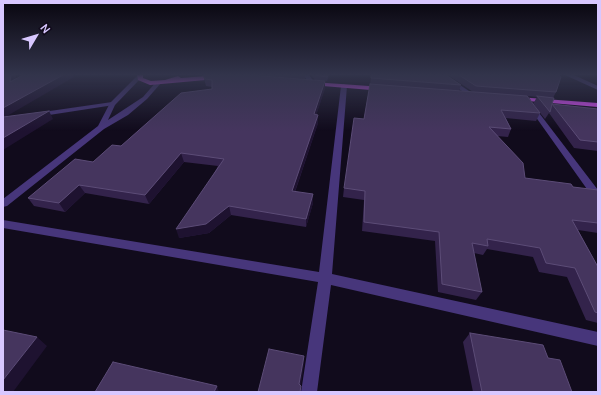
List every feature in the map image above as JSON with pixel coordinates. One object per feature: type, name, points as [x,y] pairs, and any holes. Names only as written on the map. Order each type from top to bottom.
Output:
[{"type":"main road","points":[[459,95],[482,97]]},
{"type":"main road","points":[[512,99],[598,105]]},
{"type":"street","points":[[101,127],[112,104],[122,93]]},
{"type":"street","points":[[3,204],[101,127],[125,113],[149,93]]},
{"type":"street","points":[[309,392],[325,278],[343,93]]},
{"type":"street","points":[[471,93],[475,96]]},
{"type":"street","points":[[526,100],[598,197]]},
{"type":"street","points":[[31,116],[112,104]]},
{"type":"street","points":[[3,224],[325,278],[598,339]]},
{"type":"building","points":[[3,93],[29,93],[3,108]]},
{"type":"building","points":[[181,93],[321,93],[314,114],[318,115],[292,191],[313,194],[306,219],[229,206],[206,224],[176,229],[224,159],[181,153],[145,195],[79,185],[59,203],[28,198],[75,159],[93,162],[112,145],[121,146]]},
{"type":"building","points":[[368,93],[493,93],[527,96],[540,113],[501,110],[511,129],[489,127],[523,163],[525,178],[571,184],[573,187],[598,190],[598,223],[572,220],[598,267],[598,313],[595,312],[575,268],[546,263],[540,248],[487,239],[488,246],[472,243],[482,292],[442,284],[439,232],[364,222],[365,191],[344,188],[354,118],[364,119]]},
{"type":"building","points":[[537,96],[554,98],[550,112]]},
{"type":"building","points":[[552,104],[598,109],[598,142],[580,140]]},
{"type":"building","points":[[49,111],[3,138],[3,117]]},
{"type":"building","points":[[3,330],[37,337],[3,380]]},
{"type":"building","points":[[470,333],[543,345],[548,358],[560,360],[572,392],[482,392]]},
{"type":"building","points":[[269,349],[304,356],[299,384],[301,386],[300,392],[258,392]]},
{"type":"building","points":[[113,362],[217,386],[214,392],[95,392]]}]
